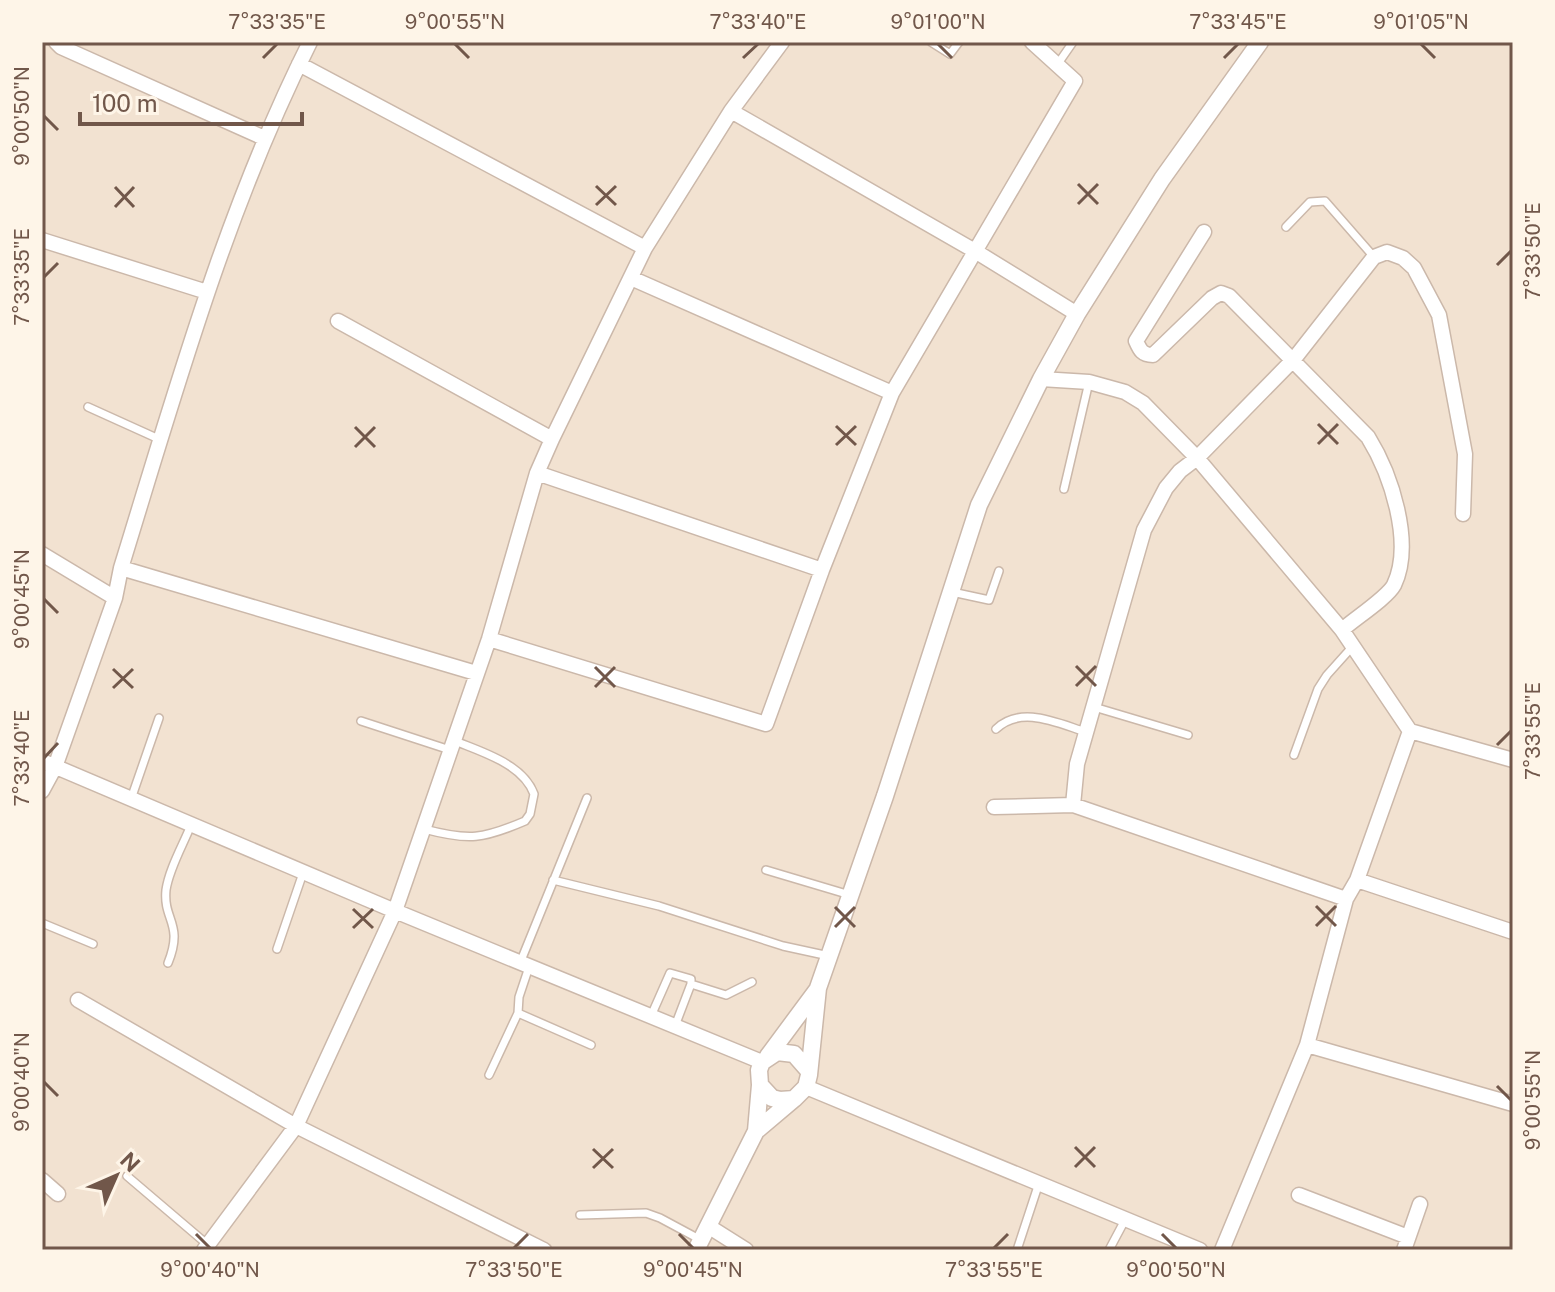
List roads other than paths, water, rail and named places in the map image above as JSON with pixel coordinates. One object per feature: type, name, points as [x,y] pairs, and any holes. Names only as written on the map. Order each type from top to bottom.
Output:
[{"type":"street","points":[[56,42],[61,47],[264,138]]},
{"type":"street","points":[[42,791],[49,764],[115,598],[121,568],[207,292],[264,138],[310,42]]},
{"type":"street","points":[[489,639],[766,724],[822,570],[892,393],[1075,81],[1032,42]]},
{"type":"street","points":[[756,1131],[806,1087],[818,988],[979,505],[1077,314],[1162,179],[1260,42]]},
{"type":"street","points":[[206,1247],[296,1126],[395,911],[454,746],[537,473],[552,439],[645,248],[776,44]]},
{"type":"street","points":[[299,64],[645,248]]},
{"type":"street","points":[[731,111],[975,251],[1077,314]]},
{"type":"street","points":[[1204,232],[1136,341],[1140,351],[1153,355],[1212,298],[1221,293],[1229,296],[1368,437],[1383,462],[1403,540],[1393,587],[1342,630]]},
{"type":"street","points":[[42,240],[207,292]]},
{"type":"street","points":[[1073,805],[1077,764],[1144,530],[1166,488],[1294,359],[1374,257],[1387,252],[1403,258],[1414,268],[1439,315],[1465,454],[1463,514]]},
{"type":"street","points":[[631,278],[892,393]]},
{"type":"street","points":[[338,321],[552,439]]},
{"type":"street","points":[[1041,379],[1089,382],[1125,392],[1143,403],[1197,458],[1342,630],[1410,731],[1513,760]]},
{"type":"street","points":[[537,473],[822,570]]},
{"type":"street","points":[[42,554],[115,598]]},
{"type":"street","points":[[121,568],[476,673]]},
{"type":"street","points":[[1222,1250],[1307,1045],[1346,899],[1357,880],[1410,731]]},
{"type":"street","points":[[49,764],[524,965],[765,1059]]},
{"type":"street","points":[[994,807],[1073,805],[1346,899]]},
{"type":"street","points":[[1357,880],[1513,932]]},
{"type":"street","points":[[746,1250],[702,1239],[756,1131],[759,1070],[818,988]]},
{"type":"street","points":[[78,1000],[296,1126],[544,1250]]},
{"type":"street","points":[[1307,1045],[1513,1104]]},
{"type":"street","points":[[765,1059],[777,1052],[794,1054],[808,1070]]},
{"type":"street","points":[[760,1085],[772,1098],[794,1099]]},
{"type":"street","points":[[806,1087],[1200,1250]]},
{"type":"street","points":[[42,1180],[58,1194]]},
{"type":"street","points":[[1299,1195],[1406,1244],[1420,1204]]},
{"type":"lane","points":[[931,42],[950,54],[959,42]]},
{"type":"lane","points":[[1057,65],[1073,42]]},
{"type":"lane","points":[[1286,227],[1310,202],[1325,201],[1374,257]]},
{"type":"lane","points":[[1064,489],[1089,382]]},
{"type":"lane","points":[[88,407],[161,440]]},
{"type":"lane","points":[[949,592],[989,600],[999,571]]},
{"type":"lane","points":[[1294,755],[1318,689],[1353,646]]},
{"type":"lane","points":[[1094,707],[1188,735]]},
{"type":"lane","points":[[996,729],[1008,718],[1025,716],[1086,732]]},
{"type":"lane","points":[[131,799],[159,718]]},
{"type":"lane","points":[[361,721],[490,755],[524,776],[534,794],[530,814],[525,821],[477,838],[449,836],[424,829]]},
{"type":"lane","points":[[489,1075],[518,1013],[524,965],[553,880],[587,798]]},
{"type":"lane","points":[[168,963],[176,935],[166,900],[167,886],[191,825]]},
{"type":"lane","points":[[766,870],[850,895]]},
{"type":"lane","points":[[277,949],[303,873]]},
{"type":"lane","points":[[553,880],[659,906],[783,946],[829,956]]},
{"type":"lane","points":[[42,923],[93,944]]},
{"type":"lane","points":[[651,1016],[670,973],[691,979],[675,1026]]},
{"type":"lane","points":[[691,984],[726,995],[752,982]]},
{"type":"lane","points":[[518,1013],[591,1045]]},
{"type":"lane","points":[[127,1176],[206,1247]]},
{"type":"lane","points":[[1017,1250],[1039,1183]]},
{"type":"lane","points":[[580,1215],[646,1213],[702,1239]]},
{"type":"lane","points":[[1109,1250],[1126,1218]]}]
